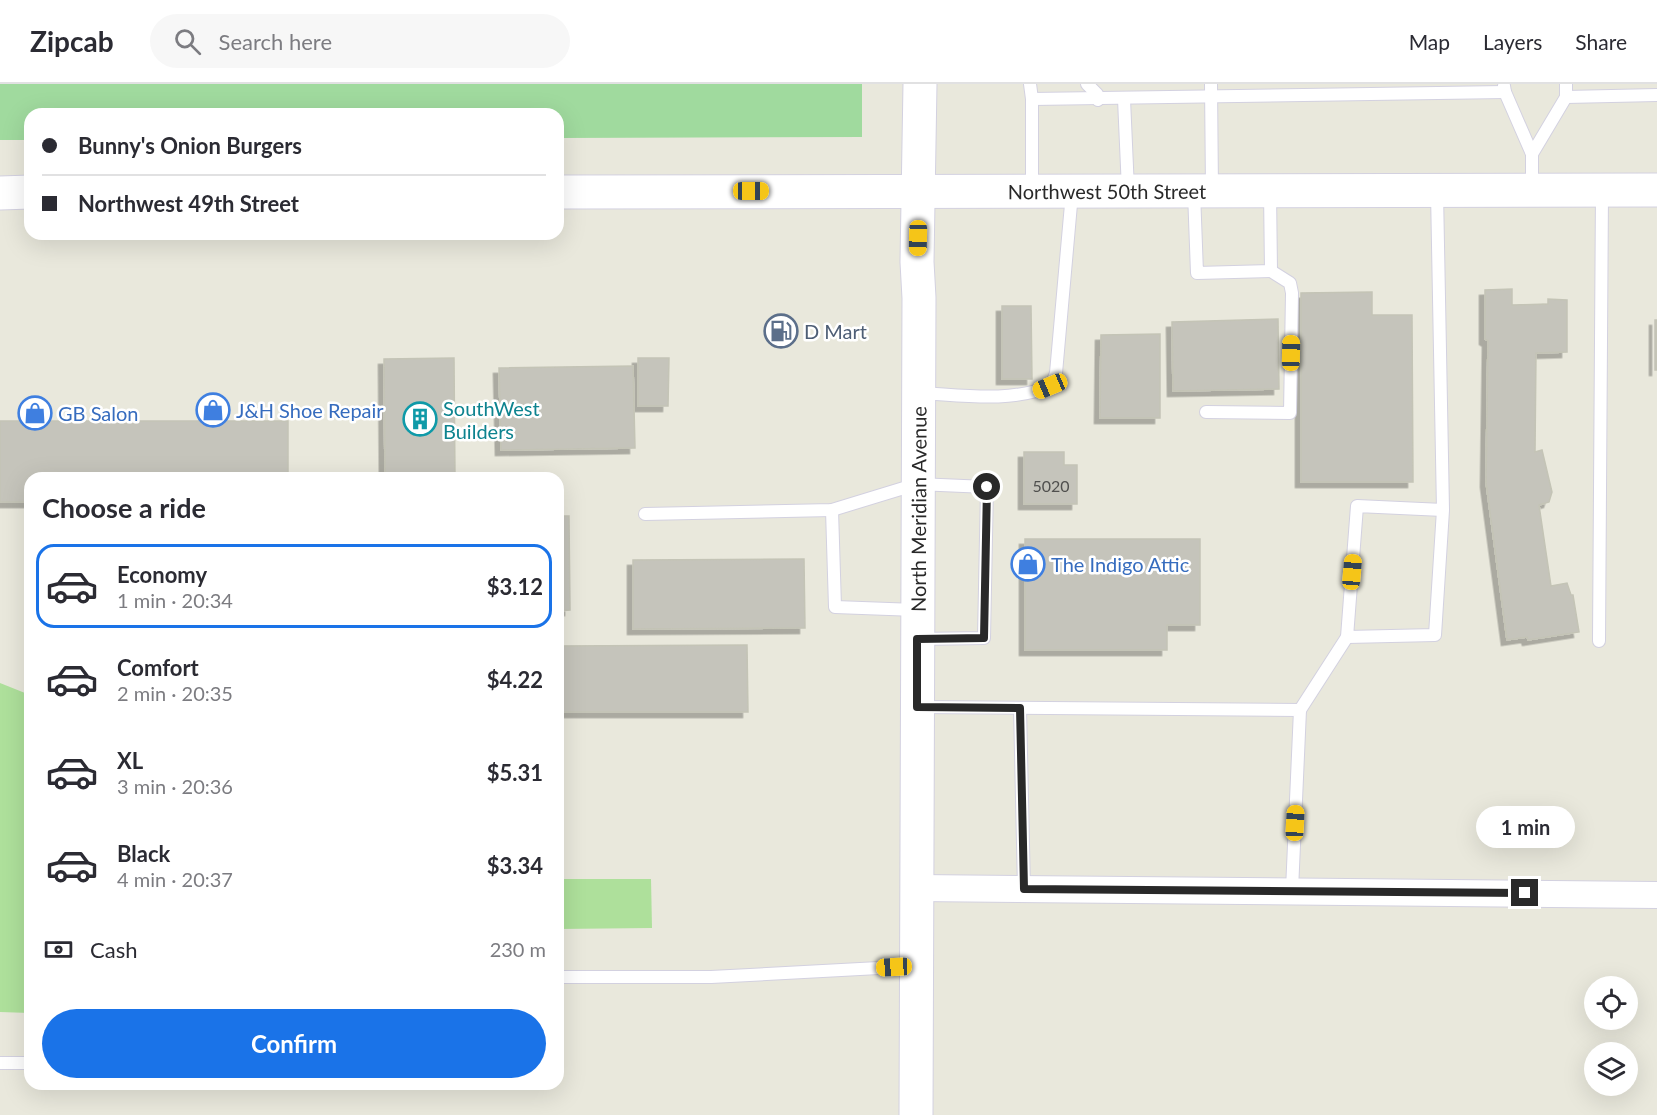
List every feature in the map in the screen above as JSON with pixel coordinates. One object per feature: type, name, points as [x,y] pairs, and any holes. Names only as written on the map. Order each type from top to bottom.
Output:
[{"type":"main road","name":"North Meridian Avenue","points":[[916,1115],[920,84]]},
{"type":"main road","name":"Northwest 50th Street","points":[[564,192],[1657,190]]},
{"type":"main road","points":[[0,193],[24,192]]},
{"type":"street","points":[[917,888],[1657,895]]},
{"type":"lane","points":[[1030,84],[1032,190]]},
{"type":"lane","points":[[1087,84],[1099,92],[1124,99],[1504,88],[1532,154],[1532,190]]},
{"type":"lane","points":[[1206,412],[1290,413],[1292,292],[1290,283],[1271,271],[1197,273],[1211,84]]},
{"type":"lane","points":[[1532,154],[1566,90],[1657,95]]},
{"type":"lane","points":[[1032,99],[1099,92]]},
{"type":"lane","points":[[1124,99],[1128,190]]},
{"type":"lane","points":[[918,393],[1013,396],[1035,392],[1050,386],[1056,373],[1072,190]]},
{"type":"lane","points":[[1270,190],[1271,271]]},
{"type":"lane","points":[[1599,641],[1602,190]]},
{"type":"lane","points":[[1347,637],[1435,635],[1443,510],[1437,191]]},
{"type":"lane","points":[[645,514],[832,510],[917,484],[987,487],[984,638],[834,607],[832,510]]},
{"type":"lane","points":[[1292,890],[1300,710],[1347,637],[1357,506],[1443,510]]},
{"type":"lane","points":[[917,707],[1300,710]]},
{"type":"lane","points":[[1020,708],[1024,889]]},
{"type":"lane","points":[[564,977],[711,977],[917,966]]},
{"type":"lane","points":[[0,1063],[24,1063]]},
{"type":"green space","points":[[0,84],[862,84],[862,137],[564,138],[564,108],[24,108],[24,140],[0,140]]},
{"type":"green space","points":[[0,683],[24,693],[24,1013],[0,1012]]},
{"type":"green space","points":[[564,879],[651,879],[652,928],[564,929]]},
{"type":"building","points":[[1512,289],[1512,305],[1548,304],[1548,299],[1567,300],[1567,352],[1536,353],[1535,452],[1542,450],[1552,492],[1549,502],[1539,505],[1551,586],[1567,583],[1573,595],[1579,632],[1528,640],[1527,637],[1507,640],[1486,482],[1488,341],[1485,339],[1485,290]]},
{"type":"building","points":[[1372,292],[1372,315],[1412,315],[1413,482],[1301,482],[1301,293]]},
{"type":"building","points":[[1002,306],[1031,306],[1032,379],[1002,379]]},
{"type":"building","points":[[1278,319],[1279,389],[1173,391],[1172,322]]},
{"type":"building","points":[[1655,320],[1657,320],[1657,370],[1655,370]]},
{"type":"building","points":[[1160,334],[1160,418],[1100,418],[1101,335]]},
{"type":"building","name":"SouthWest Builders","points":[[454,358],[455,472],[385,472],[384,359]]},
{"type":"building","points":[[638,358],[669,358],[668,406],[638,406]]},
{"type":"building","points":[[633,366],[635,448],[501,450],[499,368]]},
{"type":"building","points":[[0,421],[288,421],[288,472],[24,472],[24,502],[0,502]]},
{"type":"building","points":[[1024,452],[1064,452],[1064,465],[1077,465],[1077,504],[1024,504]]},
{"type":"building","points":[[564,516],[569,516],[570,610],[564,610]]},
{"type":"building","points":[[1025,539],[1200,539],[1200,625],[1167,625],[1167,650],[1025,650]]},
{"type":"building","points":[[804,559],[805,628],[633,629],[633,560]]},
{"type":"building","points":[[747,645],[748,712],[564,712],[564,646]]},
{"type":"place","name":"D Mart","points":[[781,331]]},
{"type":"place","name":"J&H Shoe Repair","points":[[213,410]]},
{"type":"place","name":"GB Salon","points":[[35,413]]},
{"type":"place","name":"SouthWest Builders","points":[[420,419]]},
{"type":"place","name":"The Indigo Attic","points":[[1028,564]]},
{"type":"route","points":[[987,487],[984,638],[917,639],[917,707],[1020,708],[1024,889],[1525,893]]}]
